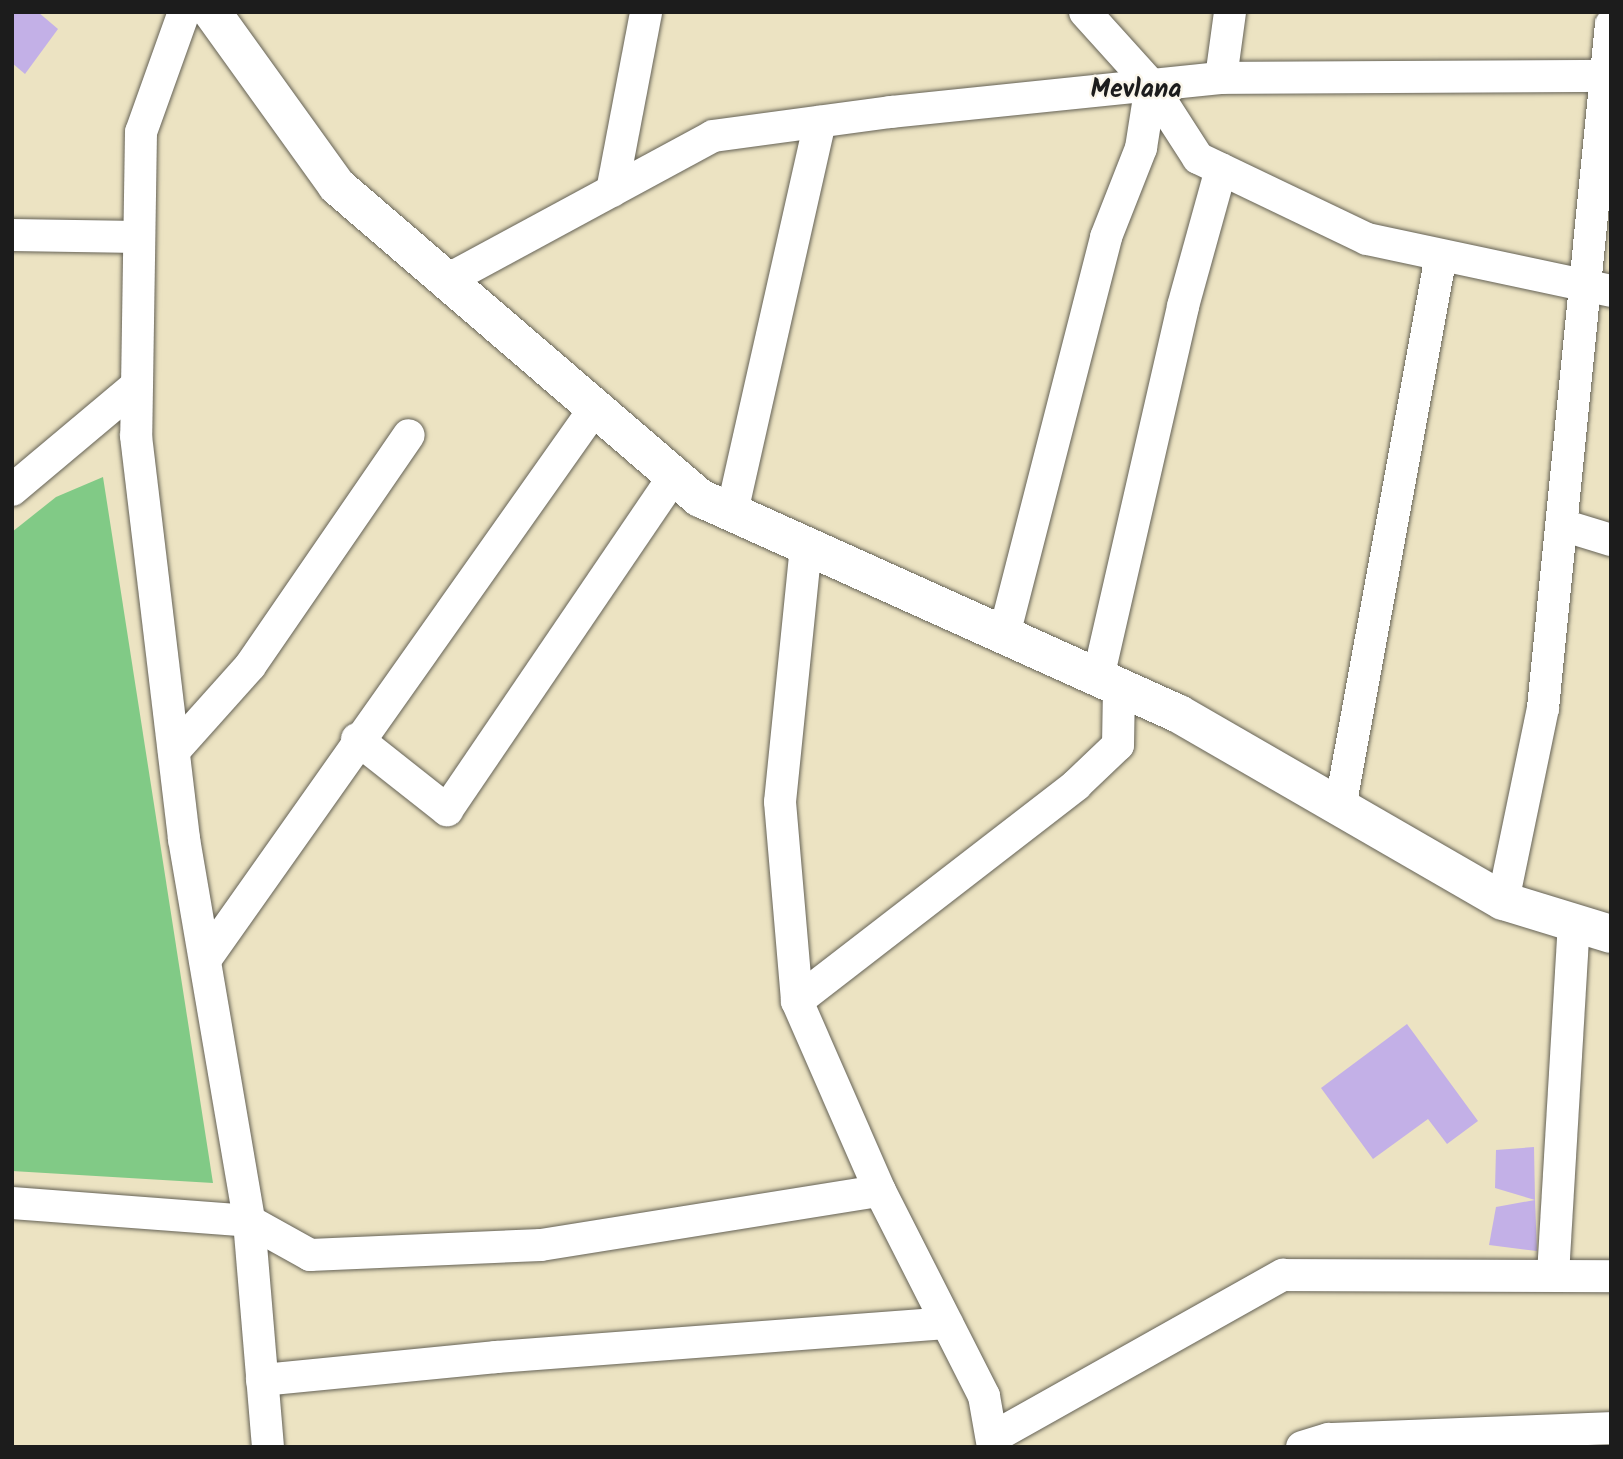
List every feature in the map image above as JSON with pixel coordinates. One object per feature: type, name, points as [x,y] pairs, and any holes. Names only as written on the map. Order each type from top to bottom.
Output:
[{"type":"street","points":[[184,12],[142,132],[136,436],[174,751],[205,960],[249,1221],[268,1447]]},
{"type":"street","points":[[212,12],[337,186],[700,498],[1179,714],[1503,901],[1611,934]]},
{"type":"street","points":[[612,191],[646,12]]},
{"type":"street","points":[[1085,12],[1151,85],[1198,158],[1367,239],[1599,288]]},
{"type":"street","points":[[1221,78],[1230,12]]},
{"type":"street","points":[[1503,901],[1544,708],[1562,525],[1599,288],[1611,24]]},
{"type":"street","points":[[447,280],[713,136],[1221,78],[1607,76]]},
{"type":"street","points":[[1004,635],[1106,237],[1141,148],[1151,85]]},
{"type":"street","points":[[732,512],[820,122]]},
{"type":"street","points":[[797,1001],[1076,785],[1118,745],[1108,682],[1183,306],[1221,169]]},
{"type":"street","points":[[12,235],[139,236]]},
{"type":"street","points":[[1340,808],[1441,255]]},
{"type":"street","points":[[12,490],[136,386]]},
{"type":"street","points":[[205,960],[357,739],[595,408]]},
{"type":"street","points":[[174,751],[250,666],[409,435]]},
{"type":"street","points":[[357,739],[447,810],[674,476]]},
{"type":"street","points":[[1562,525],[1611,540]]},
{"type":"street","points":[[806,546],[780,802],[797,1001],[880,1191],[984,1396],[992,1442],[1283,1275],[1611,1276]]},
{"type":"street","points":[[1553,1275],[1574,923]]},
{"type":"street","points":[[12,1203],[249,1221],[310,1255],[541,1245],[880,1191]]},
{"type":"street","points":[[262,1380],[496,1357],[947,1323]]},
{"type":"street","points":[[1301,1447],[1329,1439],[1611,1428]]},
{"type":"green space","points":[[103,477],[213,1183],[12,1171],[12,532],[56,497]]},
{"type":"building","points":[[12,12],[38,12],[58,29],[25,74],[12,63]]},
{"type":"building","points":[[1407,1024],[1478,1121],[1447,1144],[1428,1119],[1373,1159],[1321,1088]]},
{"type":"building","points":[[1534,1147],[1535,1200],[1495,1188],[1496,1150]]},
{"type":"building","points":[[1535,1200],[1537,1251],[1489,1245],[1496,1207]]},
{"type":"district","name":"Mevlana","points":[[1136,91]]}]
